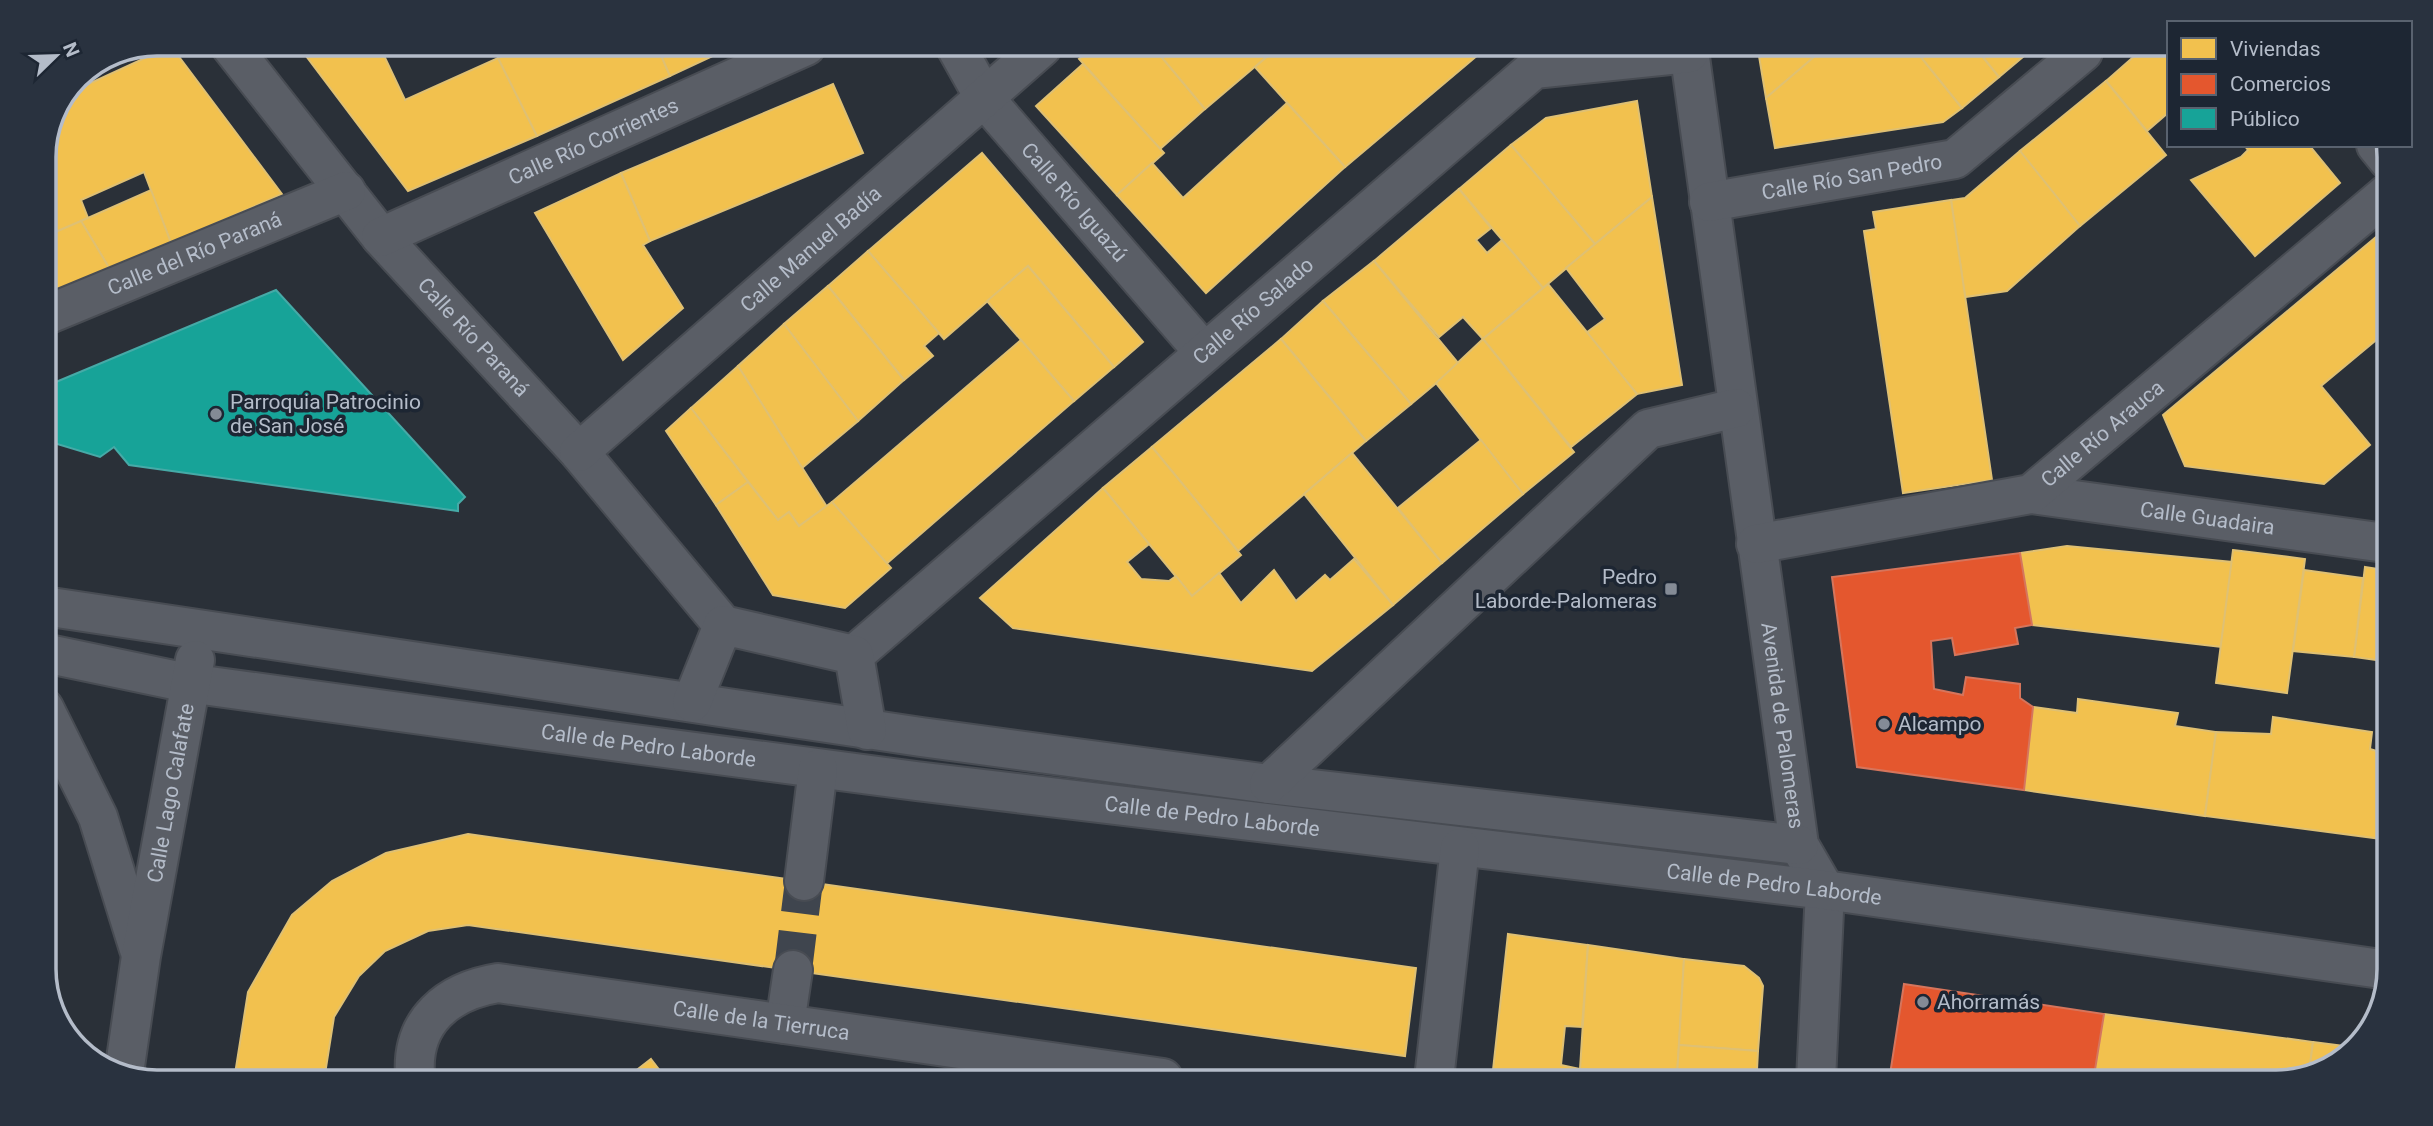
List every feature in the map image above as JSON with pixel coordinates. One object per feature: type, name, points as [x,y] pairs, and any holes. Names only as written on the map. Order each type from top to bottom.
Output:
[{"type":"street","name":"Calle Río Paraná","points":[[239,56],[381,236],[579,452],[723,625]]},
{"type":"street","name":"Calle Río Corrientes","points":[[381,236],[784,56]]},
{"type":"street","name":"Calle Río Iguazú","points":[[961,56],[985,99],[1203,351]]},
{"type":"street","name":"Calle Manuel Badía","points":[[579,452],[1032,56]]},
{"type":"street","name":"Calle Río Salado","points":[[854,654],[1534,69],[1646,56]]},
{"type":"street","name":"Avenida de Palomeras","points":[[1690,56],[1799,845],[1825,890]]},
{"type":"street","name":"Calle Río San Pedro","points":[[1709,202],[1955,159],[2078,56]]},
{"type":"street","name":"Calle del Río Paraná","points":[[56,311],[346,191]]},
{"type":"street","name":"Calle Río Arauca","points":[[1756,544],[2031,495],[2377,202]]},
{"type":"street","points":[[1269,784],[1648,429],[1737,408]]},
{"type":"street","name":"Calle Guadaira","points":[[2031,495],[2377,542]]},
{"type":"street","name":"Calle de Pedro Laborde","points":[[56,609],[867,730],[1269,784],[1799,845]]},
{"type":"street","points":[[692,702],[723,625],[854,654],[867,730]]},
{"type":"street","name":"Calle Lago Calafate","points":[[125,1064],[188,683],[202,631]]},
{"type":"street","name":"Calle de Pedro Laborde","points":[[56,656],[188,683],[818,769],[1825,890],[2377,968]]},
{"type":"street","name":"Calle Lago Calafate","points":[[56,732],[98,817],[141,956]]},
{"type":"street","points":[[804,881],[818,769]]},
{"type":"street","points":[[1435,1070],[1461,848]]},
{"type":"street","points":[[1816,1070],[1825,890]]},
{"type":"street","points":[[785,1024],[793,970]]},
{"type":"street","name":"Calle de la Tierruca","points":[[415,1070],[419,1034],[431,1015],[452,998],[475,987],[498,983],[1107,1070]]},
{"type":"building: Viviendas","points":[[178,56],[282,194],[171,243],[144,172],[81,200],[88,218],[56,232],[56,151],[59,131],[73,101],[82,91],[91,91],[91,83],[147,57]]},
{"type":"building: Viviendas","points":[[306,56],[384,56],[405,100],[498,58],[537,136],[408,191]]},
{"type":"building: Viviendas","points":[[661,56],[670,76],[537,136],[498,58]]},
{"type":"building: Viviendas","points":[[661,56],[713,56],[670,76]]},
{"type":"building: Viviendas","points":[[1083,56],[1161,56],[1205,109],[1160,149],[1079,59]]},
{"type":"building: Viviendas","points":[[1161,56],[1268,56],[1205,109]]},
{"type":"building: Viviendas","points":[[1268,56],[1477,56],[1345,167],[1255,67]]},
{"type":"building: Viviendas","points":[[1759,56],[1815,56],[1766,98]]},
{"type":"building: Viviendas","points":[[1815,56],[1920,56],[1962,108],[1943,122],[1775,148],[1766,98]]},
{"type":"building: Viviendas","points":[[1920,56],[1982,56],[1999,77],[1962,108]]},
{"type":"building: Viviendas","points":[[1982,56],[2024,56],[1999,77]]},
{"type":"building: Viviendas","points":[[2134,56],[2167,56],[2167,114],[2147,131],[2106,81]]},
{"type":"building: Viviendas","points":[[1083,64],[1164,153],[1117,195],[1036,106]]},
{"type":"building: Viviendas","points":[[2106,81],[2166,155],[2080,226],[2020,151]]},
{"type":"building: Viviendas","points":[[833,84],[863,153],[650,241],[621,173]]},
{"type":"building: Viviendas","points":[[1637,101],[1652,197],[1595,244],[1511,145],[1546,118]]},
{"type":"building: Viviendas","points":[[1287,103],[1345,167],[1206,293],[1117,195],[1152,163],[1183,198]]},
{"type":"building: Viviendas","points":[[1511,145],[1595,244],[1543,288],[1459,189]]},
{"type":"building: Viviendas","points":[[2246,147],[2311,147],[2340,183],[2255,256],[2191,180],[2241,157],[2248,150]]},
{"type":"building: Viviendas","points":[[2020,151],[2080,226],[2007,291],[1965,297],[1951,200],[1965,198]]},
{"type":"building: Viviendas","points":[[982,153],[1143,342],[1114,367],[1028,266],[944,339],[868,251]]},
{"type":"building: Viviendas","points":[[621,173],[650,241],[643,245],[683,308],[623,360],[535,213]]},
{"type":"building: Viviendas","points":[[1459,189],[1491,228],[1476,240],[1487,253],[1502,240],[1543,288],[1483,339],[1463,317],[1439,337],[1374,261]]},
{"type":"building: Viviendas","points":[[151,190],[171,243],[111,271],[81,221]]},
{"type":"building: Viviendas","points":[[1652,197],[1682,385],[1637,394],[1586,333],[1605,319],[1566,268]]},
{"type":"building: Viviendas","points":[[1951,200],[1992,480],[1903,493],[1864,231],[1876,229],[1873,212]]},
{"type":"building: Viviendas","points":[[81,221],[111,271],[56,295],[56,232]]},
{"type":"building: Viviendas","points":[[2377,236],[2377,339],[2321,386],[2370,445],[2324,484],[2185,466],[2163,415]]},
{"type":"building: Viviendas","points":[[868,251],[939,333],[924,346],[933,356],[904,380],[828,286]]},
{"type":"building: Viviendas","points":[[1374,261],[1459,364],[1411,404],[1323,301]]},
{"type":"building: Viviendas","points":[[1028,266],[1114,367],[1074,401],[987,301]]},
{"type":"building: Viviendas","points":[[1548,284],[1637,394],[1571,447],[1483,339]]},
{"type":"building: Viviendas","points":[[828,286],[904,380],[858,421],[784,324]]},
{"type":"building: Viviendas","points":[[1323,301],[1411,404],[1366,441],[1281,339]]},
{"type":"building: Viviendas","points":[[784,324],[858,421],[802,468],[738,366]]},
{"type":"building: Viviendas","points":[[1281,339],[1366,441],[1238,551],[1152,447]]},
{"type":"building: Viviendas","points":[[1483,339],[1574,452],[1523,494],[1436,383]]},
{"type":"building: Viviendas","points":[[1021,340],[1074,401],[886,564],[832,502]]},
{"type":"building: Viviendas","points":[[738,366],[827,507],[799,526],[789,512],[778,520],[691,408]]},
{"type":"building: Viviendas","points":[[691,408],[748,482],[716,505],[666,431]]},
{"type":"building: Viviendas","points":[[1481,440],[1523,494],[1442,563],[1398,508]]},
{"type":"building: Viviendas","points":[[1152,447],[1241,555],[1192,596],[1103,488]]},
{"type":"building: Viviendas","points":[[1352,453],[1442,563],[1393,605],[1304,494]]},
{"type":"building: Viviendas","points":[[748,482],[778,520],[789,512],[799,526],[832,502],[891,568],[845,608],[773,595],[716,505]]},
{"type":"building: Viviendas","points":[[1103,488],[1149,544],[1127,562],[1141,579],[1169,581],[1176,576],[1192,596],[1219,573],[1241,603],[1274,570],[1296,601],[1325,575],[1330,580],[1354,559],[1393,605],[1312,671],[1013,628],[980,598]]},
{"type":"building: Viviendas","points":[[2067,546],[2232,562],[2221,647],[2032,625],[2020,553]]},
{"type":"building: Viviendas","points":[[2233,550],[2305,559],[2287,693],[2216,683]]},
{"type":"building: Viviendas","points":[[2365,567],[2377,569],[2377,660],[2354,657]]},
{"type":"building: Viviendas","points":[[2304,570],[2363,578],[2354,657],[2293,651]]},
{"type":"building: Viviendas","points":[[2078,699],[2178,713],[2175,726],[2216,732],[2205,816],[2024,790],[2033,707],[2077,713]]},
{"type":"building: Viviendas","points":[[2273,717],[2372,732],[2370,749],[2377,751],[2377,838],[2205,816],[2216,732],[2271,734]]},
{"type":"building: Viviendas","points":[[468,834],[1416,968],[1405,1056],[468,925],[428,931],[385,951],[359,976],[334,1017],[326,1070],[236,1070],[248,992],[292,915],[332,881],[386,853]]},
{"type":"building: Viviendas","points":[[1508,934],[1588,945],[1582,1027],[1565,1026],[1561,1065],[1580,1070],[1493,1070]]},
{"type":"building: Viviendas","points":[[1588,945],[1684,959],[1677,1070],[1580,1069]]},
{"type":"building: Viviendas","points":[[1684,959],[1744,966],[1759,978],[1763,986],[1758,1051],[1679,1045]]},
{"type":"building: Viviendas","points":[[2104,1014],[2313,1042],[2310,1064],[2289,1069],[2095,1070]]},
{"type":"building: Viviendas","points":[[2313,1042],[2341,1046],[2332,1053],[2310,1064]]},
{"type":"building: Viviendas","points":[[1679,1045],[1758,1051],[1757,1070],[1677,1070]]},
{"type":"building: Viviendas","points":[[651,1059],[659,1070],[637,1070]]},
{"type":"building: Comercios","points":[[2020,553],[2032,625],[2015,628],[2018,644],[1955,655],[1952,638],[1931,641],[1934,689],[1963,695],[1966,677],[2020,684],[2020,698],[2033,707],[2024,790],[1857,767],[1832,577]]},
{"type":"building: Comercios","points":[[1904,984],[2104,1014],[2095,1070],[1891,1070]]},
{"type":"building: Público","name":"Parroquia Patrocinio de San José","points":[[276,290],[465,497],[458,504],[458,511],[129,465],[114,447],[100,457],[56,444],[56,382]]},
{"type":"tunnel","points":[[793,970],[804,881]]},
{"type":"place","name":"Parroquia Patrocinio de San José","points":[[216,414]]},
{"type":"place","name":"Pedro Laborde-Palomeras","points":[[1671,589]]},
{"type":"place","name":"Alcampo","points":[[1884,724]]},
{"type":"place","name":"Ahorramás","points":[[1923,1002]]}]
